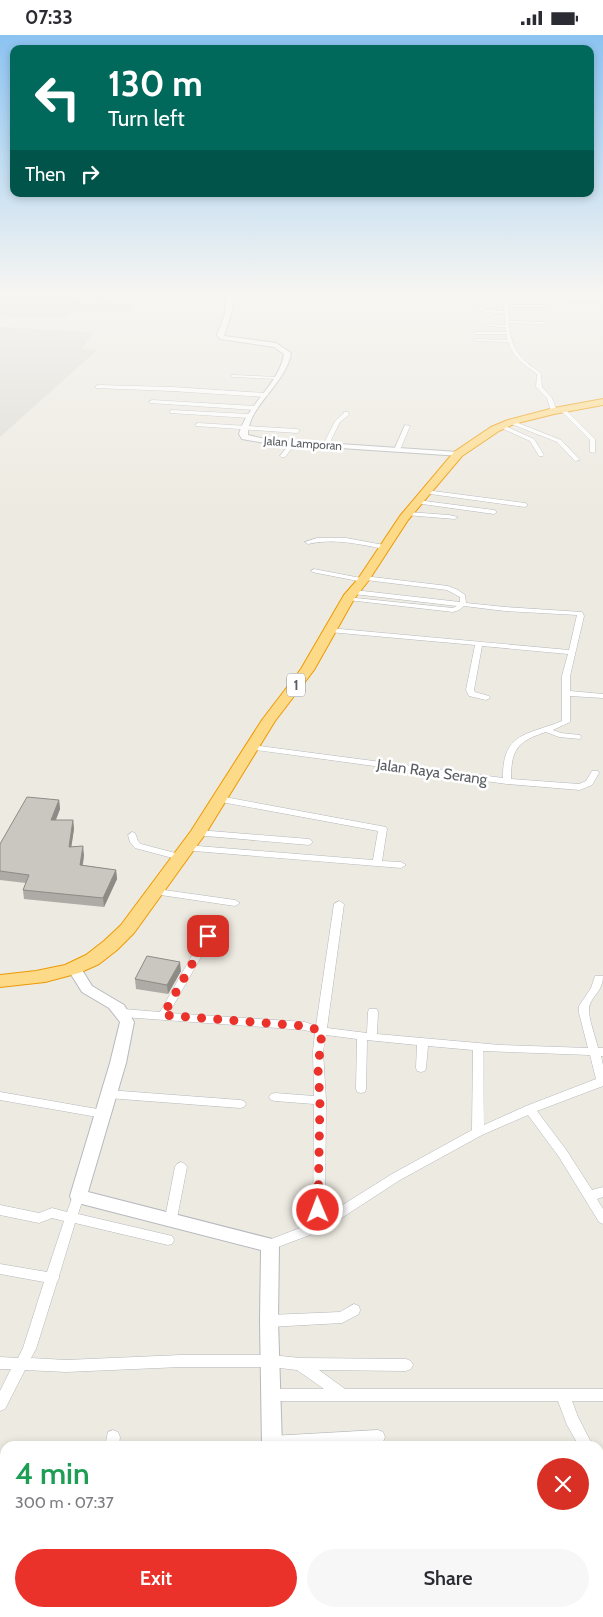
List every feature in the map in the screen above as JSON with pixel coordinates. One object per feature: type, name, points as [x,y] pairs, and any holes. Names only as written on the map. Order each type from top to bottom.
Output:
[{"type":"highway","name":"1","points":[[0,981],[40,977],[74,968],[106,949],[135,920],[157,892],[182,852],[198,833],[269,720],[307,670],[329,630],[384,547],[417,503],[458,454],[506,424],[558,410],[603,402]]},
{"type":"street","name":"Jalan Lamporan","points":[[285,365],[249,417],[244,428],[243,434],[251,439],[458,454]]},
{"type":"street","points":[[526,365],[539,374],[539,387],[558,410],[593,440],[593,452]]},
{"type":"street","points":[[234,376],[277,378]]},
{"type":"street","points":[[98,387],[158,388],[265,395]]},
{"type":"street","points":[[152,402],[255,409]]},
{"type":"street","points":[[172,412],[249,417]]},
{"type":"street","points":[[326,445],[338,421],[346,413]]},
{"type":"street","points":[[506,424],[532,440],[541,455]]},
{"type":"street","points":[[506,424],[559,441],[577,459]]},
{"type":"street","points":[[198,425],[297,431]]},
{"type":"street","points":[[398,450],[407,426]]},
{"type":"street","points":[[283,456],[292,443]]},
{"type":"street","points":[[417,503],[525,505]]},
{"type":"street","points":[[417,503],[494,512]]},
{"type":"street","points":[[417,503],[424,517],[438,515],[456,517]]},
{"type":"street","points":[[308,542],[319,540],[340,541],[384,547]]},
{"type":"street","points":[[314,571],[357,587],[452,609],[457,609],[463,604],[462,596],[448,588],[357,587]]},
{"type":"street","name":"Jalan Raya Serang","points":[[252,747],[506,781],[506,761],[515,743],[527,734],[566,722],[566,676],[581,616],[578,612],[505,609],[463,604]]},
{"type":"street","points":[[329,630],[571,652]]},
{"type":"street","points":[[454,642],[457,632]]},
{"type":"street","points":[[478,644],[470,690],[472,694],[486,698]]},
{"type":"street","points":[[565,693],[603,696]]},
{"type":"street","points":[[545,729],[559,735],[577,737]]},
{"type":"street","points":[[506,781],[580,787],[589,783],[595,773]]},
{"type":"street","points":[[219,799],[383,829],[377,862]]},
{"type":"street","points":[[198,833],[309,842]]},
{"type":"street","points":[[132,835],[135,845],[182,852],[377,862],[401,865]]},
{"type":"street","points":[[157,892],[235,903]]},
{"type":"street","points":[[319,1226],[320,1100],[318,1069],[339,904]]},
{"type":"street","points":[[163,1015],[208,936]]},
{"type":"street","points":[[0,1405],[29,1349],[72,1217],[126,1033],[127,1022],[123,1013],[114,1004],[88,990],[74,968]]},
{"type":"street","points":[[78,1196],[270,1245],[319,1226],[396,1177],[478,1131],[602,1081],[598,1052],[585,1021],[584,1006],[596,989],[600,978]]},
{"type":"street","points":[[361,1089],[367,1036],[372,1012]]},
{"type":"street","points":[[123,1013],[305,1026],[322,1031],[478,1047],[598,1052]]},
{"type":"street","points":[[421,1068],[423,1041]]},
{"type":"street","points":[[478,1047],[478,1131]]},
{"type":"street","points":[[108,1094],[240,1104]]},
{"type":"street","points":[[0,1096],[103,1115]]},
{"type":"street","points":[[275,1097],[320,1100]]},
{"type":"street","points":[[530,1109],[563,1154],[603,1219]]},
{"type":"street","points":[[171,1219],[180,1167]]},
{"type":"street","points":[[589,1196],[603,1192]]},
{"type":"street","points":[[0,1210],[39,1218],[52,1213],[168,1240]]},
{"type":"street","points":[[270,1245],[269,1321],[272,1441]]},
{"type":"street","points":[[0,1269],[53,1278]]},
{"type":"street","points":[[269,1321],[342,1317],[354,1310]]},
{"type":"street","points":[[0,1363],[66,1366],[181,1361],[271,1361],[300,1364],[406,1365]]},
{"type":"street","points":[[300,1364],[342,1395]]},
{"type":"street","points":[[272,1395],[603,1395]]},
{"type":"street","points":[[563,1396],[572,1420],[583,1441]]},
{"type":"street","points":[[325,1441],[378,1437]]},
{"type":"shaded area","points":[[0,365],[80,365],[0,437]]},
{"type":"building","points":[[27,797],[59,800],[51,820],[73,820],[69,847],[83,846],[80,865],[116,870],[103,898],[23,890],[29,875],[0,871],[0,844]]},
{"type":"building","points":[[147,956],[180,962],[167,985],[135,979]]},
{"type":"route","points":[[208,936],[163,1015],[305,1026],[322,1031],[318,1051],[320,1100],[318,1210]]}]
